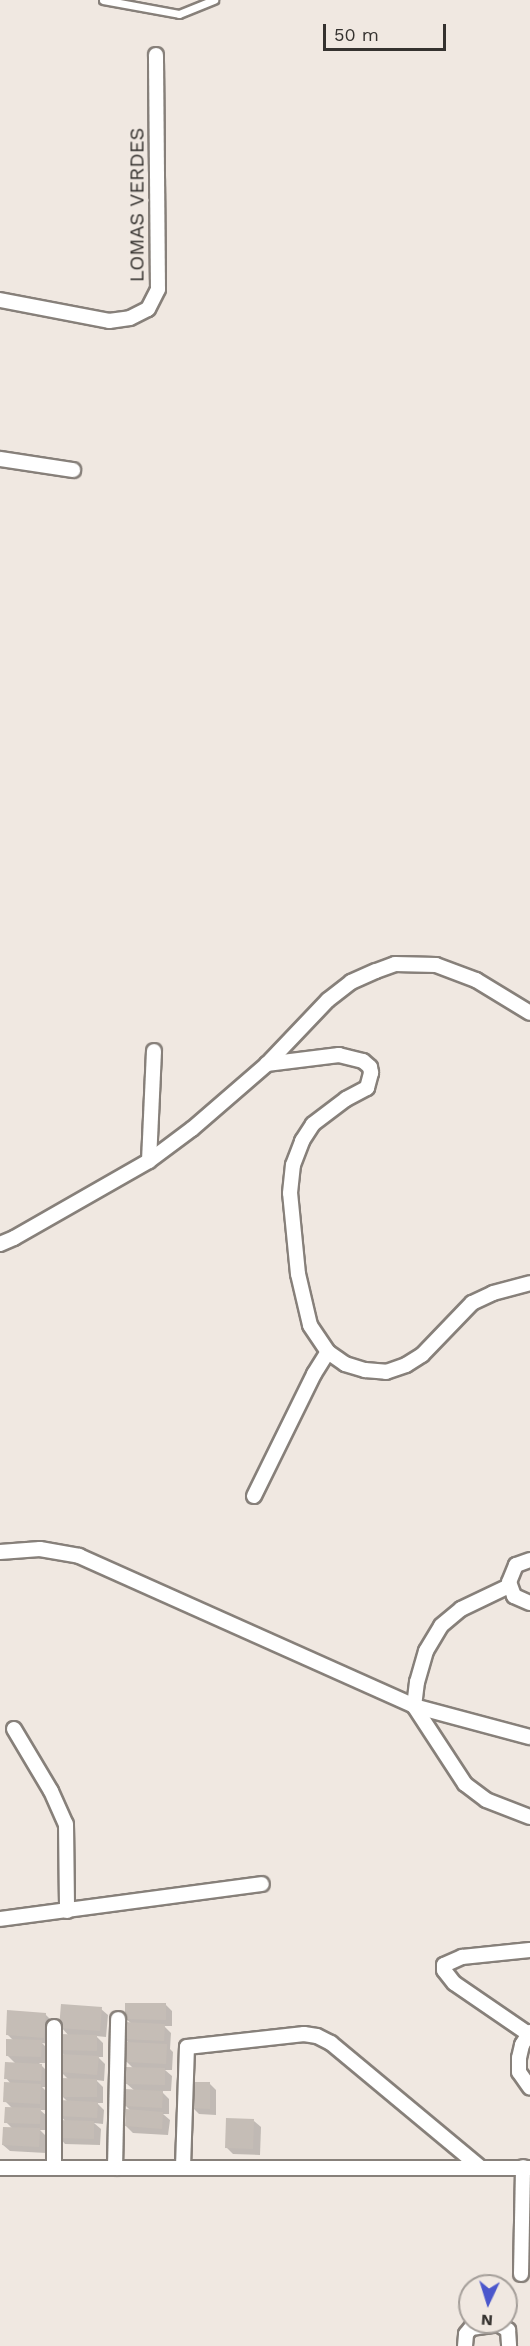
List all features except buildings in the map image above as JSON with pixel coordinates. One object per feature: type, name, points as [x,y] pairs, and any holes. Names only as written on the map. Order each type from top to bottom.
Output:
[{"type":"street","name":"LOMAS VERDES","points":[[0,300],[109,321],[130,318],[148,309],[158,289],[156,55]]},
{"type":"street","points":[[0,459],[73,470]]},
{"type":"street","points":[[0,1244],[149,1161],[192,1129],[267,1064],[328,1000],[351,982],[395,964],[416,963],[455,971],[476,980],[530,1013]]},
{"type":"street","points":[[149,1161],[154,1051]]},
{"type":"street","points":[[267,1064],[339,1055],[363,1061],[370,1067],[370,1081],[367,1088],[346,1099],[313,1124],[302,1141],[293,1165],[290,1193],[298,1274],[310,1325],[328,1352],[345,1364],[365,1370],[386,1372],[396,1369],[422,1355],[472,1303],[493,1293],[530,1283]]},
{"type":"street","points":[[254,1496],[314,1374],[328,1352]]},
{"type":"street","points":[[0,1552],[40,1549],[79,1556],[414,1706],[527,1734]]},
{"type":"street","points":[[530,1560],[516,1565],[510,1575],[509,1586],[514,1596],[530,1603]]},
{"type":"street","points":[[509,1586],[461,1609],[441,1626],[426,1651],[417,1682],[414,1706],[465,1784],[486,1800],[530,1817]]},
{"type":"street","points":[[14,1729],[51,1791],[66,1824],[67,1911]]},
{"type":"street","points":[[0,1919],[262,1884]]},
{"type":"street","points":[[530,1950],[462,1958],[444,1965],[444,1970],[454,1983],[529,2032],[519,2058],[519,2072],[530,2088]]},
{"type":"street","points":[[115,2168],[118,2019]]},
{"type":"street","points":[[54,2027],[54,2167]]},
{"type":"street","points":[[183,2167],[187,2047],[304,2034],[317,2036],[331,2043],[480,2167]]},
{"type":"street","points":[[0,2168],[526,2168],[521,2274]]},
{"type":"street","points":[[465,2346],[466,2334],[471,2328],[498,2324],[508,2330],[509,2346]]},
{"type":"lane","points":[[103,0],[179,14],[214,0]]}]
